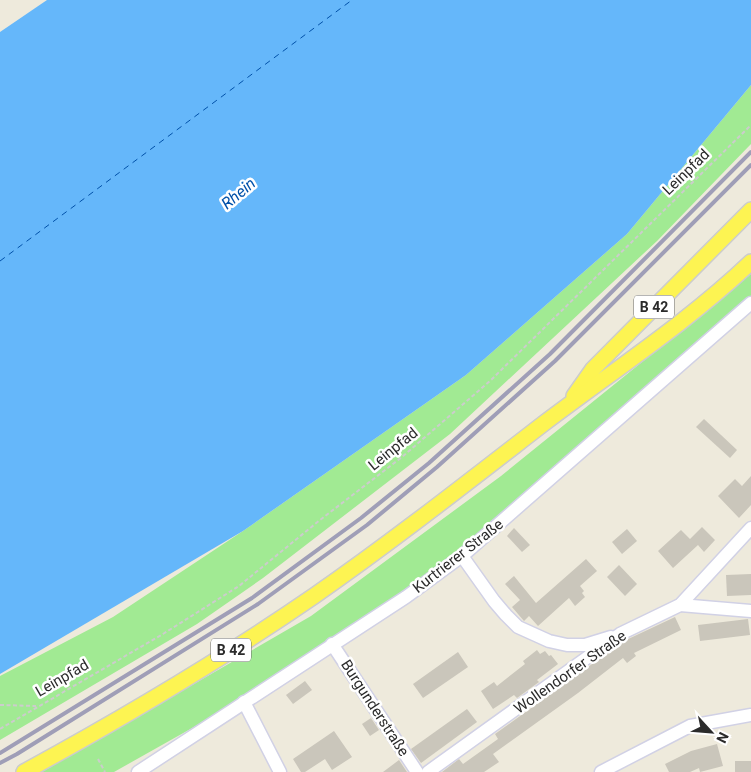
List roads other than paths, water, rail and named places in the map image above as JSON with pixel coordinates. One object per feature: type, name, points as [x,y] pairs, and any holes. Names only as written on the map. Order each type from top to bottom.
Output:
[{"type":"main road","name":"B 42","points":[[566,408],[592,369],[750,211]]},
{"type":"main road","name":"B 42","points":[[24,772],[125,716],[256,635],[372,554],[716,293],[751,262]]},
{"type":"street","name":"Kurtrierer Straße","points":[[138,772],[406,597],[462,556],[751,303]]},
{"type":"street","name":"Wollendorfer Straße","points":[[428,772],[620,634],[680,605],[751,528]]},
{"type":"street","points":[[462,556],[494,601],[518,627],[549,641],[567,645],[584,645],[620,634]]},
{"type":"street","points":[[680,605],[751,611]]},
{"type":"street","name":"Burgunderstraße","points":[[332,644],[417,772]]},
{"type":"street","points":[[244,702],[280,772]]},
{"type":"street","points":[[601,772],[690,726],[751,715]]},
{"type":"water","name":"Rhein","points":[[47,0],[751,0],[751,85],[627,234],[466,375],[243,531],[0,674],[0,32]]},
{"type":"railway","points":[[0,753],[252,598],[361,518],[429,463],[550,354],[751,152]]},
{"type":"railway","points":[[0,763],[258,604],[367,525],[437,467],[555,361],[751,165]]}]
